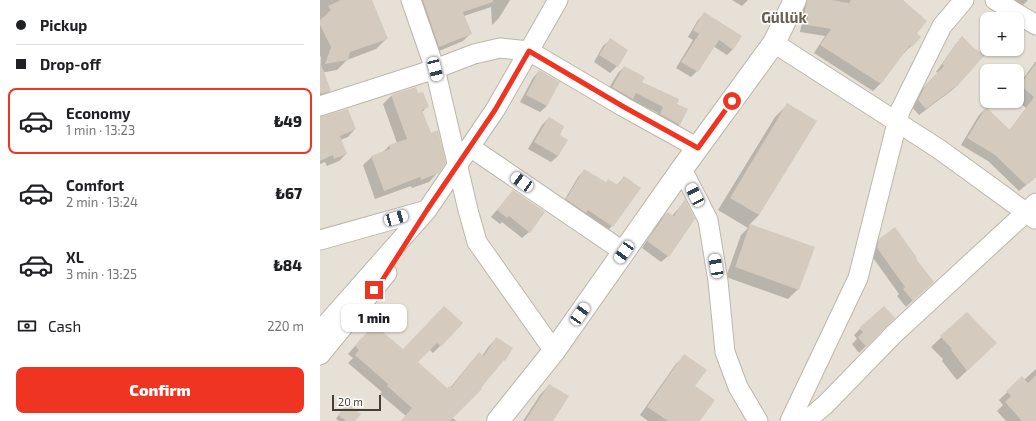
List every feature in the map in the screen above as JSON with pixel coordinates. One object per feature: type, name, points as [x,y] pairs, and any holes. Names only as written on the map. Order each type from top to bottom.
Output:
[{"type":"street","points":[[412,0],[435,69],[477,242],[554,351]]},
{"type":"street","points":[[320,354],[383,279],[427,210],[495,110],[558,0]]},
{"type":"street","points":[[498,421],[554,351],[774,43],[795,0]]},
{"type":"street","points":[[790,421],[858,278],[900,111],[942,26],[964,0]]},
{"type":"street","points":[[995,0],[1036,25]]},
{"type":"street","points":[[774,43],[1033,211],[894,334],[815,418],[801,397]]},
{"type":"street","points":[[320,106],[435,69],[474,54],[500,48],[529,51],[624,107],[698,148]]},
{"type":"street","points":[[470,147],[624,252]]},
{"type":"street","points":[[682,170],[708,220],[718,281],[725,352],[738,387],[758,421]]},
{"type":"street","points":[[320,240],[427,210]]},
{"type":"street","points":[[320,331],[427,210]]},
{"type":"shaded area","points":[[320,0],[1036,0],[1036,421],[320,421]]},
{"type":"building","points":[[341,0],[372,0],[388,39],[350,52],[348,60],[325,64],[331,47],[320,25],[320,20],[331,10],[328,6]]},
{"type":"building","points":[[423,0],[493,0],[493,2],[463,12],[472,34],[439,47]]},
{"type":"building","points":[[807,0],[832,0],[849,3],[851,0],[903,0],[927,21],[917,33],[921,37],[912,47],[910,45],[881,84],[820,45],[831,29],[807,25],[808,16],[804,15]]},
{"type":"building","points":[[704,12],[742,36],[733,50],[719,40],[698,72],[681,62],[699,34],[693,30]]},
{"type":"building","points":[[962,36],[980,52],[980,56],[984,56],[959,84],[926,109],[918,100],[926,84],[944,66],[942,64]]},
{"type":"building","points":[[610,38],[628,50],[618,67],[599,55]]},
{"type":"building","points":[[1036,63],[1036,177],[1026,185],[995,155],[967,138],[985,108],[1010,130],[1034,97],[1024,88],[1024,80]]},
{"type":"building","points":[[321,64],[331,91],[320,94],[320,65]]},
{"type":"building","points":[[624,66],[645,77],[642,82],[679,99],[677,104],[688,109],[680,125],[660,114],[663,107],[636,93],[633,99],[612,87]]},
{"type":"building","points":[[539,70],[560,82],[547,106],[526,95]]},
{"type":"building","points":[[416,87],[418,93],[423,92],[429,107],[422,110],[431,133],[438,130],[446,163],[439,173],[421,180],[420,177],[384,191],[371,156],[390,149],[389,145],[407,139],[391,95]]},
{"type":"building","points":[[787,103],[817,121],[759,215],[730,198]]},
{"type":"building","points":[[348,109],[356,129],[340,136],[347,154],[334,159],[333,155],[320,161],[320,117]]},
{"type":"building","points":[[549,117],[564,126],[560,135],[568,140],[558,156],[534,142]]},
{"type":"building","points":[[584,169],[606,182],[608,179],[618,185],[624,176],[641,188],[613,227],[588,210],[586,213],[566,199]]},
{"type":"building","points":[[513,190],[545,212],[530,233],[509,216],[507,218],[497,210]]},
{"type":"building","points":[[685,199],[695,219],[669,257],[647,241],[667,212],[674,216]]},
{"type":"building","points":[[750,224],[815,247],[799,290],[735,267]]},
{"type":"building","points":[[895,227],[917,258],[916,259],[934,282],[913,301],[903,289],[905,287],[877,248],[879,239]]},
{"type":"building","points":[[444,306],[463,323],[441,347],[437,343],[418,362],[447,388],[450,386],[451,388],[479,352],[484,356],[496,337],[513,348],[505,361],[504,360],[481,388],[482,389],[450,421],[401,421],[412,408],[387,386],[388,384],[355,355],[359,350],[355,346],[370,329],[373,332],[377,327],[403,349]]},
{"type":"building","points":[[884,306],[895,318],[866,347],[858,337],[863,332],[859,328]]},
{"type":"building","points":[[967,312],[997,343],[967,371],[951,350],[952,349],[940,336]]},
{"type":"building","points":[[684,354],[707,370],[695,386],[715,400],[700,421],[668,421],[647,407]]},
{"type":"building","points":[[1036,375],[1036,421],[1022,421],[1005,402],[1011,396],[1006,391],[1022,376],[1028,383]]},
{"type":"building","points":[[549,384],[569,396],[553,421],[525,421]]},
{"type":"building","points":[[347,403],[361,414],[355,421],[346,421],[338,415]]},
{"type":"district","name":"Güllük","points":[[784,18]]},
{"type":"route","points":[[374,290],[383,279],[427,210],[495,110],[529,51],[624,107],[698,148],[732,101]]}]
